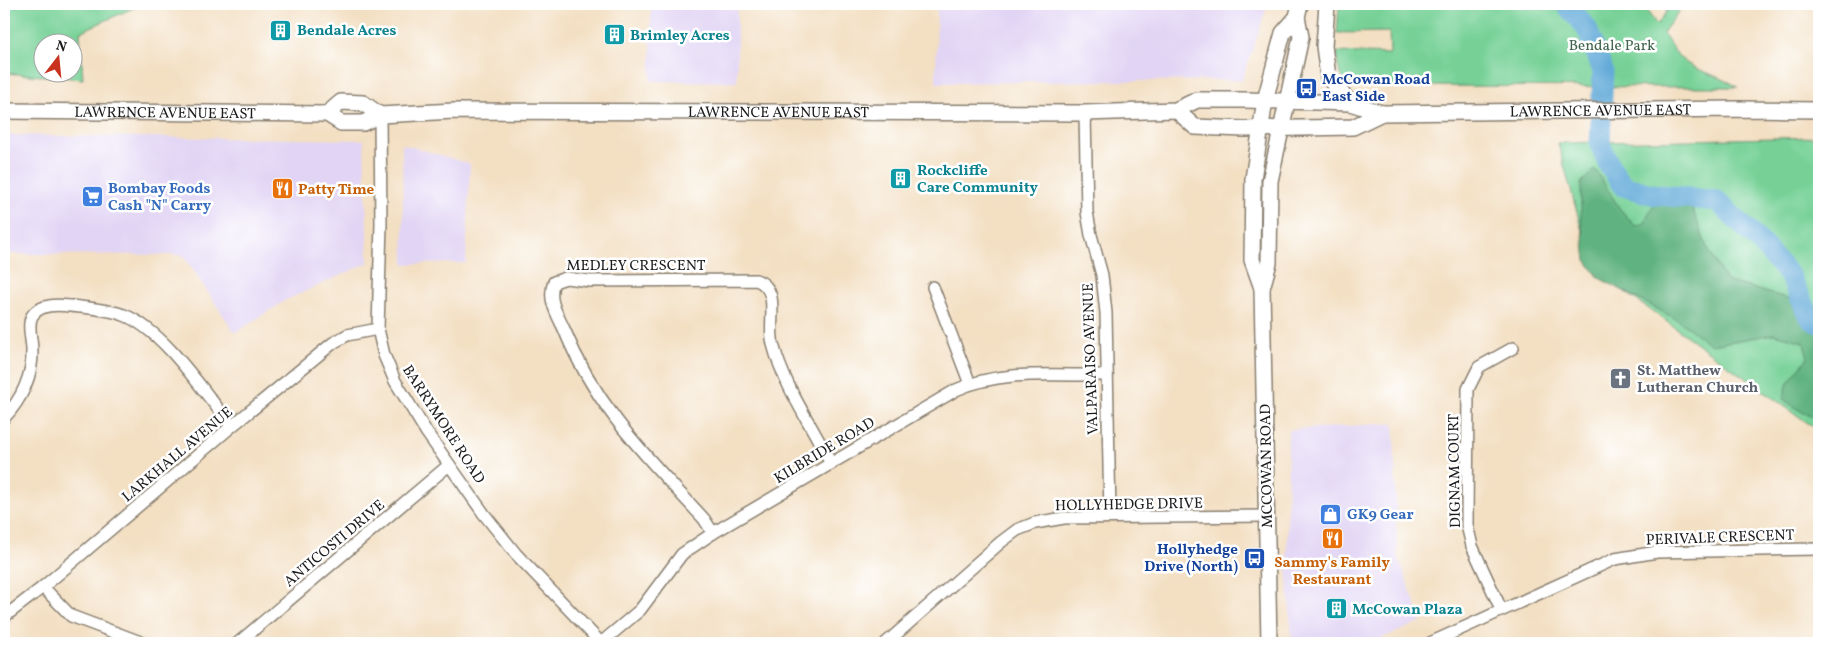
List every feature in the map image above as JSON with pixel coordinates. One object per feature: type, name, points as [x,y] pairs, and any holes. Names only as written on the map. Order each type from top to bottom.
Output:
[{"type":"main road","points":[[1328,4],[1324,46],[1328,78],[1350,103]]},
{"type":"main road","name":"MCCOWAN ROAD","points":[[1262,288],[1252,260],[1253,178],[1266,100],[1283,33],[1298,10]]},
{"type":"main road","name":"MCCOWAN ROAD","points":[[1269,643],[1262,288],[1269,263],[1270,181],[1301,37],[1298,10]]},
{"type":"main road","name":"LAWRENCE AVENUE EAST","points":[[4,111],[328,114],[341,102],[363,103],[380,115],[454,111],[1085,113],[1176,110],[1197,100],[1286,100],[1350,103],[1382,113],[1819,110]]},
{"type":"main road","name":"LAWRENCE AVENUE EAST","points":[[1176,110],[1195,126],[1260,129],[1353,127],[1382,113]]},
{"type":"street","name":"VALPARAISO AVENUE","points":[[1085,113],[1087,212],[1105,297],[1110,516]]},
{"type":"street","name":"BARRYMORE ROAD","points":[[380,115],[381,224],[378,329],[384,355],[395,381],[449,465],[516,554],[601,643]]},
{"type":"street","name":"MEDLEY CRESCENT","points":[[713,533],[704,519],[615,421],[582,370],[554,310],[550,293],[554,282],[566,278],[590,281],[756,280],[766,283],[772,298],[771,328],[777,358],[789,385],[831,464]]},
{"type":"street","points":[[933,287],[970,384]]},
{"type":"street","points":[[4,418],[13,409],[26,388],[32,352],[30,324],[32,316],[42,308],[65,306],[123,315],[151,331],[232,426]]},
{"type":"street","name":"LARKHALL AVENUE","points":[[4,618],[333,343],[347,335],[378,329]]},
{"type":"street","name":"DIGNAM COURT","points":[[1501,609],[1472,546],[1467,525],[1468,389],[1479,367],[1513,348]]},
{"type":"street","name":"KILBRIDE ROAD","points":[[601,643],[640,610],[682,554],[713,533],[933,403],[970,384],[1005,376],[1107,375]]},
{"type":"street","name":"ANTICOSTI DRIVE","points":[[238,643],[449,465]]},
{"type":"street","name":"HOLLYHEDGE DRIVE","points":[[886,643],[1017,530],[1035,522],[1064,518],[1110,516],[1267,516]]},
{"type":"street","name":"PERIVALE CRESCENT","points":[[1430,643],[1501,609],[1615,559],[1657,552],[1819,549]]},
{"type":"street","points":[[43,587],[71,616],[143,643]]},
{"type":"shaded area","points":[[651,4],[737,4],[737,82],[651,81]]},
{"type":"shaded area","points":[[937,4],[1268,4],[1242,80],[936,83]]},
{"type":"shaded area","points":[[4,135],[364,140],[368,263],[286,300],[235,333],[183,255],[4,254]]},
{"type":"shaded area","points":[[402,144],[470,164],[466,263],[404,264]]},
{"type":"shaded area","points":[[1394,423],[1397,554],[1422,622],[1369,643],[1292,643],[1287,565],[1288,430]]},
{"type":"green space","points":[[4,4],[142,4],[80,32],[32,32],[32,75],[4,73]]},
{"type":"green space","name":"Bendale Park","points":[[1339,4],[1642,4],[1657,25],[1672,4],[1684,4],[1663,33],[1671,46],[1680,58],[1688,64],[1738,87],[1355,86],[1345,81],[1342,77],[1337,52],[1390,54],[1389,32],[1337,33]]},
{"type":"green space","points":[[1819,137],[1819,431],[1624,291],[1585,242],[1558,143]]},
{"type":"green space","points":[[1595,169],[1620,209],[1635,226],[1645,223],[1656,203],[1677,195],[1691,205],[1706,245],[1726,281],[1819,307],[1819,419],[1802,412],[1783,399],[1788,382],[1808,358],[1804,342],[1774,334],[1711,345],[1678,320],[1599,278],[1586,260],[1581,218],[1581,183]]},
{"type":"waterway","points":[[1566,4],[1587,29],[1603,71],[1600,144],[1610,167],[1623,186],[1651,194],[1717,201],[1760,242],[1789,275],[1811,319],[1819,323]]},
{"type":"place","name":"Bendale Acres","points":[[281,30]]},
{"type":"place","name":"Brimley Acres","points":[[614,35]]},
{"type":"place","name":"McCowan Road East Side","points":[[1306,88]]},
{"type":"place","name":"Rockcliffe Care Community","points":[[901,179]]},
{"type":"place","name":"Patty Time","points":[[282,189]]},
{"type":"place","name":"Bombay Foods Cash \"N\" Carry","points":[[92,197]]},
{"type":"place","name":"St. Matthew Lutheran Church","points":[[1621,379]]},
{"type":"place","name":"GK9 Gear","points":[[1331,514]]},
{"type":"place","name":"Sammy's Family Restaurant","points":[[1332,539]]},
{"type":"place","name":"Hollyhedge Drive (North)","points":[[1254,558]]},
{"type":"place","name":"McCowan Plaza","points":[[1336,609]]}]
